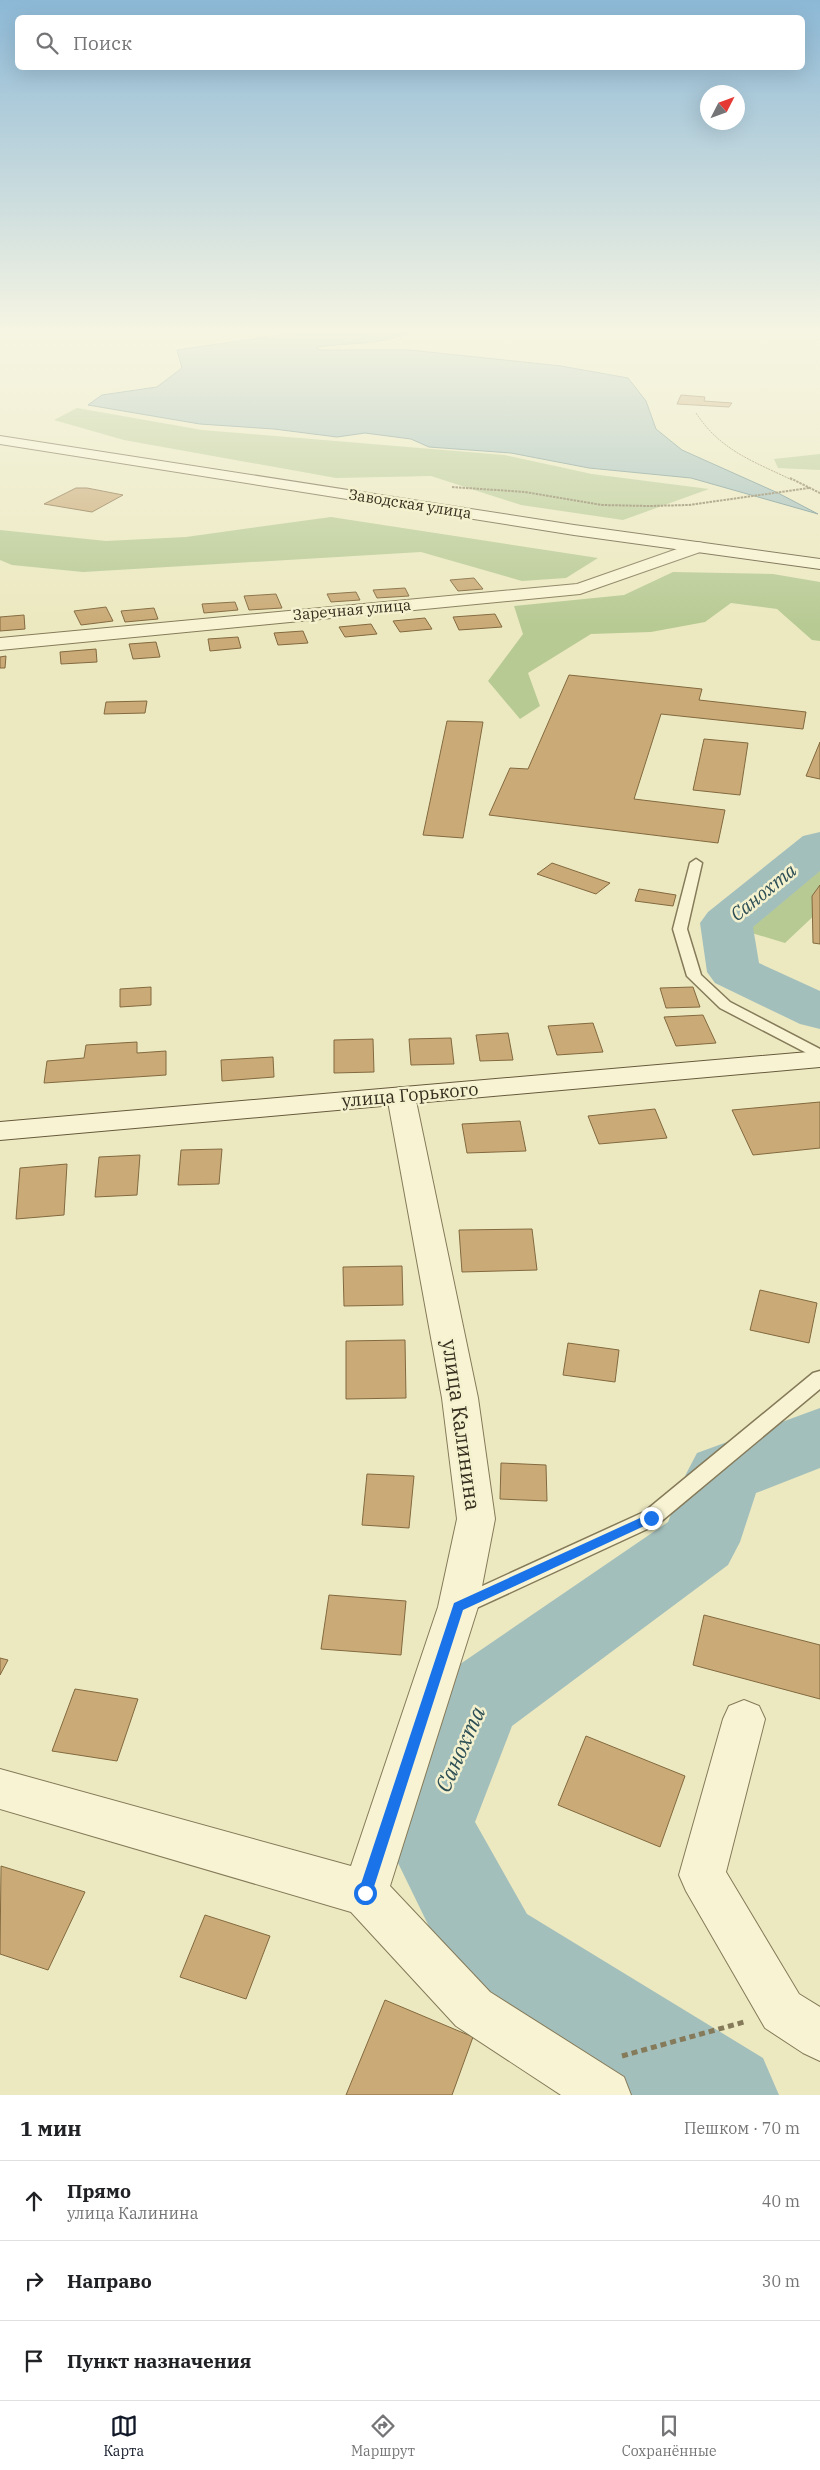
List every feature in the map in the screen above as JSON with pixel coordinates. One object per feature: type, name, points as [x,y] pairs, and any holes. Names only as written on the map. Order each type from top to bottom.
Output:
[{"type":"street","name":"Заводская улица","points":[[0,440],[697,547],[820,564]]},
{"type":"street","name":"Заречная улица","points":[[0,644],[580,588],[697,547]]},
{"type":"street","name":"улица Горького","points":[[0,1131],[820,1060]]},
{"type":"street","name":"улица Калинина","points":[[365,1893],[458,1607],[476,1518],[460,1398],[401,1096]]},
{"type":"street","points":[[744,1719],[702,1875],[782,2011],[820,2036]]},
{"type":"street","points":[[0,1789],[365,1893],[473,2009],[606,2095]]},
{"type":"lane","points":[[696,863],[680,929],[694,976],[725,1005],[820,1055]]},
{"type":"lane","points":[[458,1607],[651,1518],[820,1378]]},
{"type":"path","points":[[707,429],[728,449],[820,493]]},
{"type":"path","points":[[446,487],[525,492],[602,505],[689,505],[809,488]]},
{"type":"path","points":[[569,2071],[782,2011]]},
{"type":"green space","points":[[85,429],[195,429],[504,455],[592,474],[709,489],[623,520],[521,505],[431,476],[336,478],[124,440]]},
{"type":"green space","points":[[820,454],[820,470],[778,468],[774,459]]},
{"type":"green space","points":[[331,517],[598,558],[566,578],[522,581],[421,552],[83,572],[12,565],[0,560],[0,530],[106,541],[186,537]]},
{"type":"green space","points":[[673,572],[773,574],[820,582],[820,641],[812,640],[777,609],[731,603],[705,622],[651,632],[591,634],[528,673],[540,706],[520,719],[488,681],[523,634],[514,606],[624,595]]},
{"type":"green space","points":[[820,833],[820,910],[785,943],[709,920]]},
{"type":"water","points":[[271,429],[656,429],[682,450],[778,493],[818,514],[691,478],[589,468],[511,453],[429,447],[411,439],[365,433],[337,437]]},
{"type":"building","points":[[76,488],[87,488],[123,495],[92,512],[44,504]]},
{"type":"building","points":[[474,578],[483,589],[458,591],[450,580]]},
{"type":"building","points":[[405,588],[409,596],[377,598],[373,590]]},
{"type":"building","points":[[356,592],[360,600],[331,602],[327,594]]},
{"type":"building","points":[[276,594],[282,608],[249,610],[244,596]]},
{"type":"building","points":[[235,602],[238,610],[204,613],[202,604]]},
{"type":"building","points":[[106,607],[113,621],[81,625],[74,611]]},
{"type":"building","points":[[154,608],[158,619],[125,622],[121,611]]},
{"type":"building","points":[[495,614],[502,627],[459,630],[453,617]]},
{"type":"building","points":[[24,615],[25,629],[0,631],[0,617]]},
{"type":"building","points":[[425,618],[432,629],[400,632],[393,621]]},
{"type":"building","points":[[371,624],[377,634],[345,637],[339,627]]},
{"type":"building","points":[[303,631],[308,643],[278,645],[274,633]]},
{"type":"building","points":[[238,637],[241,648],[210,651],[208,639]]},
{"type":"building","points":[[156,642],[160,657],[133,659],[129,644]]},
{"type":"building","points":[[96,649],[97,662],[61,664],[60,652]]},
{"type":"building","points":[[6,656],[5,668],[0,668],[0,657]]},
{"type":"building","points":[[569,675],[702,689],[699,700],[806,712],[803,729],[661,714],[634,799],[725,810],[718,843],[489,815],[510,768],[528,769]]},
{"type":"building","points":[[147,701],[145,713],[104,714],[106,702]]},
{"type":"building","points":[[447,721],[483,722],[463,838],[423,835]]},
{"type":"building","points":[[704,739],[748,743],[740,795],[693,790]]},
{"type":"building","points":[[820,742],[820,779],[806,776]]},
{"type":"building","points":[[552,863],[610,883],[596,894],[537,874]]},
{"type":"building","points":[[820,885],[820,944],[813,943],[812,896]]},
{"type":"building","points":[[639,889],[676,895],[673,906],[635,901]]},
{"type":"building","points":[[151,987],[151,1005],[120,1007],[120,989]]},
{"type":"building","points":[[693,987],[700,1007],[666,1008],[660,988]]},
{"type":"building","points":[[703,1015],[716,1043],[676,1046],[664,1017]]},
{"type":"building","points":[[593,1023],[603,1052],[557,1055],[548,1026]]},
{"type":"building","points":[[508,1033],[513,1060],[480,1061],[476,1035]]},
{"type":"building","points":[[451,1038],[454,1064],[411,1065],[409,1039]]},
{"type":"building","points":[[373,1039],[374,1072],[334,1073],[334,1040]]},
{"type":"building","points":[[137,1042],[137,1053],[166,1051],[166,1075],[44,1083],[47,1061],[84,1058],[86,1045]]},
{"type":"building","points":[[273,1057],[274,1077],[222,1081],[221,1060]]},
{"type":"building","points":[[820,1102],[820,1148],[753,1155],[732,1110]]},
{"type":"building","points":[[655,1109],[667,1138],[599,1144],[588,1116]]},
{"type":"building","points":[[520,1121],[526,1151],[467,1153],[462,1124]]},
{"type":"building","points":[[222,1149],[219,1184],[178,1185],[181,1150]]},
{"type":"building","points":[[140,1155],[137,1195],[95,1197],[99,1157]]},
{"type":"building","points":[[67,1164],[64,1215],[16,1219],[20,1168]]},
{"type":"building","points":[[532,1229],[537,1270],[462,1272],[459,1230]]},
{"type":"building","points":[[402,1266],[403,1305],[344,1306],[343,1267]]},
{"type":"building","points":[[760,1290],[817,1303],[809,1343],[750,1330]]},
{"type":"building","points":[[405,1340],[406,1398],[346,1399],[346,1341]]},
{"type":"building","points":[[568,1343],[619,1350],[615,1382],[563,1375]]},
{"type":"building","points":[[501,1463],[546,1465],[547,1501],[500,1499]]},
{"type":"building","points":[[367,1474],[414,1476],[409,1528],[362,1525]]},
{"type":"building","points":[[329,1595],[406,1601],[401,1655],[321,1649]]},
{"type":"building","points":[[704,1615],[820,1645],[820,1699],[693,1665]]},
{"type":"building","points":[[0,1658],[8,1660],[0,1675]]},
{"type":"building","points":[[75,1689],[138,1699],[117,1761],[52,1751]]},
{"type":"building","points":[[586,1736],[685,1776],[660,1847],[558,1805]]},
{"type":"building","points":[[1,1866],[85,1892],[48,1970],[0,1954]]},
{"type":"building","points":[[205,1915],[270,1936],[246,1999],[180,1977]]},
{"type":"building","points":[[385,2000],[473,2037],[452,2095],[346,2095]]},
{"type":"waterway","name":"Санохта","points":[[820,846],[726,923],[734,972],[820,1012]]},
{"type":"waterway","name":"Санохта","points":[[726,2095],[492,1949],[427,1826],[478,1701],[700,1542],[724,1474],[820,1437]]},
{"type":"route","points":[[365,1893],[458,1607],[651,1518]]}]
